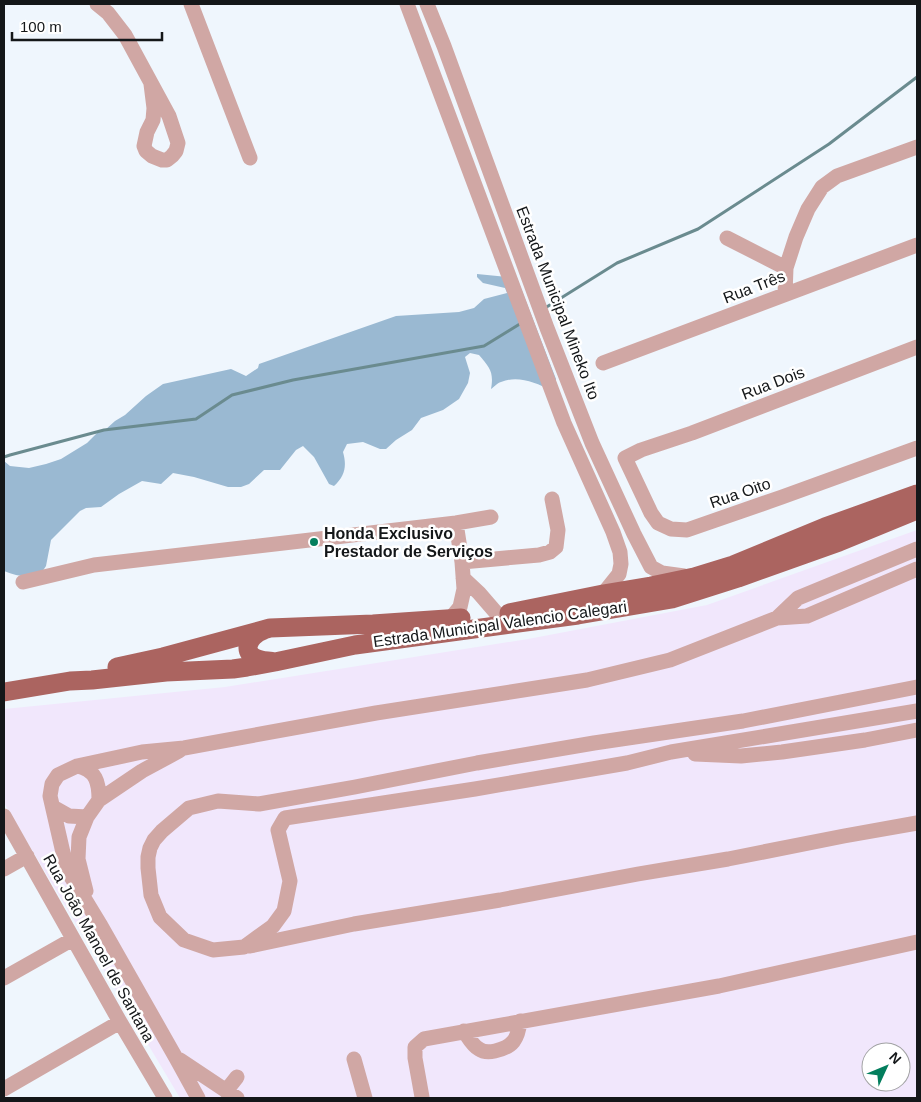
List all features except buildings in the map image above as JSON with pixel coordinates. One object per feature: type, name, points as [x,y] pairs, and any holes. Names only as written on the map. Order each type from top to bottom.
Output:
[{"type":"main road","name":"Estrada Municipal Valencio Calegari","points":[[70,681],[92,672],[163,656],[270,628],[373,624],[498,615],[651,586],[694,577],[733,565],[825,527],[917,506]]},
{"type":"main road","name":"Estrada Municipal Valencio Calegari","points":[[4,692],[70,681],[174,671],[233,669],[355,645],[578,616],[672,599],[839,542],[917,506]]},
{"type":"main road","points":[[270,628],[255,634],[248,646],[250,653],[256,658],[275,662]]},
{"type":"street","points":[[97,4],[108,13],[126,35],[152,84]]},
{"type":"street","points":[[190,4],[250,158]]},
{"type":"street","points":[[408,7],[419,19],[427,15],[428,6]]},
{"type":"street","name":"Estrada Municipal Mineko Ito","points":[[428,6],[592,443],[634,534],[652,567],[662,573],[694,577]]},
{"type":"street","points":[[408,7],[530,335],[564,422],[620,552],[621,564],[619,574],[603,594]]},
{"type":"street","points":[[785,294],[786,268],[796,237],[808,209],[822,187],[837,176],[917,147]]},
{"type":"street","points":[[727,238],[786,268]]},
{"type":"street","name":"Rua Três","points":[[603,363],[917,245]]},
{"type":"street","name":"Rua Dois","points":[[641,450],[692,433],[917,347]]},
{"type":"street","name":"Rua Oito","points":[[641,450],[625,458],[651,513],[658,523],[671,528],[687,530],[917,448]]},
{"type":"street","points":[[462,562],[550,552],[556,547],[558,530],[552,499]]},
{"type":"street","points":[[23,582],[94,565],[456,523],[491,517]]},
{"type":"street","points":[[450,619],[460,606],[464,589],[456,523]]},
{"type":"street","points":[[777,618],[798,598],[917,549]]},
{"type":"street","points":[[198,1098],[101,926],[67,870],[50,796],[52,784],[58,775],[77,766],[142,752],[184,748],[376,713],[587,680],[670,660],[777,618],[807,616],[917,569]]},
{"type":"street","points":[[463,578],[498,615]]},
{"type":"street","points":[[828,585],[836,604]]},
{"type":"street","points":[[917,687],[743,721],[594,743],[259,804],[218,800],[189,808],[162,831],[150,848],[148,868],[151,895],[160,918],[184,940],[212,950],[244,947],[354,924],[500,900],[917,823]]},
{"type":"street","points":[[244,947],[273,926],[284,911],[290,880],[278,830],[285,818],[475,789],[627,763],[671,752],[917,711]]},
{"type":"street","points":[[743,721],[746,739]]},
{"type":"street","points":[[594,743],[688,754],[741,756],[792,751],[917,730]]},
{"type":"street","points":[[90,910],[78,859],[79,837],[87,817],[99,800],[142,771],[184,748]]},
{"type":"street","points":[[77,766],[87,768],[92,774],[99,786],[99,800]]},
{"type":"street","points":[[53,807],[69,816],[87,817]]},
{"type":"street","name":"Rua João Manoel de Santana","points":[[4,816],[165,1098]]},
{"type":"street","points":[[4,869],[27,856]]},
{"type":"street","points":[[4,978],[73,939]]},
{"type":"street","points":[[420,1098],[415,1058],[416,1047],[424,1039],[719,986],[917,942]]},
{"type":"street","points":[[464,1031],[476,1047],[481,1051],[490,1052],[504,1049],[512,1044],[518,1035],[520,1021]]},
{"type":"street","points":[[4,1089],[120,1022]]},
{"type":"street","points":[[176,1058],[231,1095],[237,1077]]},
{"type":"street","points":[[354,1058],[365,1098]]},
{"type":"shaded area","points":[[477,274],[517,278],[556,379],[555,389],[551,390],[533,383],[514,379],[500,383],[491,389],[492,378],[488,367],[479,355],[470,353],[465,357],[470,373],[468,383],[459,399],[443,410],[421,418],[412,430],[386,449],[380,449],[363,442],[347,444],[343,452],[344,471],[334,486],[329,484],[314,457],[303,446],[296,450],[280,470],[264,470],[249,484],[241,487],[228,487],[173,473],[161,484],[142,481],[101,507],[86,508],[80,511],[51,540],[46,566],[40,575],[22,576],[4,571],[4,461],[10,466],[29,468],[61,459],[87,443],[98,432],[105,430],[163,384],[231,369],[246,376],[258,368],[259,364],[396,316],[459,312],[474,308],[484,299],[507,293],[505,288],[483,283],[477,277]]},
{"type":"shaded area","points":[[917,530],[917,1098],[180,1098],[4,803],[4,709],[225,687],[528,639],[707,605]]},
{"type":"waterway","points":[[545,308],[617,263],[698,229],[829,144],[917,77]]},
{"type":"waterway","points":[[4,457],[104,430],[196,419],[232,395],[293,380],[484,346],[523,322]]},
{"type":"place","name":"Honda Exclusivo Prestador de Serviços","points":[[314,542]]}]
